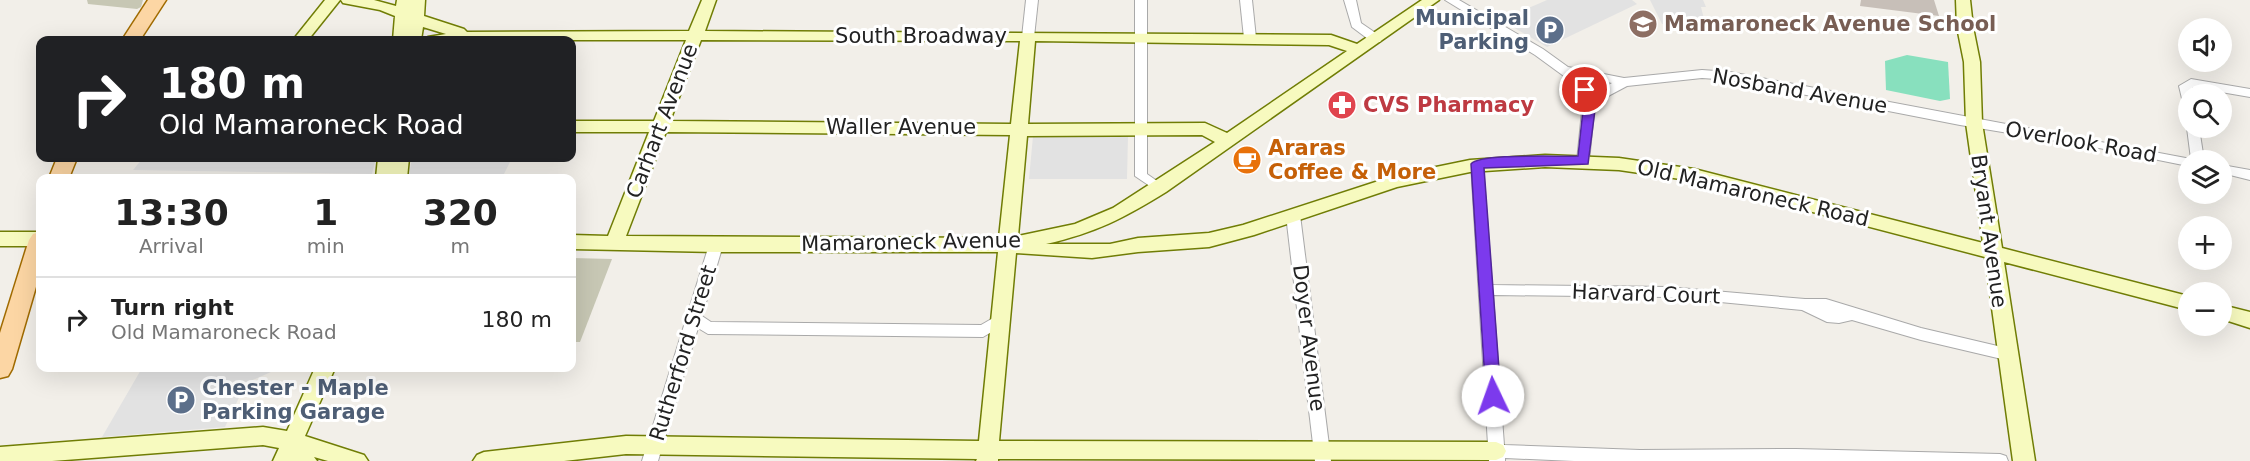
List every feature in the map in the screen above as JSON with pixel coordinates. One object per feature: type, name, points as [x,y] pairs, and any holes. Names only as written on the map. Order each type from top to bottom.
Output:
[{"type":"main road","points":[[135,36],[157,0]]},
{"type":"main road","points":[[135,36],[169,0]]},
{"type":"main road","points":[[0,369],[36,253]]},
{"type":"street","points":[[303,36],[333,0]]},
{"type":"street","name":"South Broadway","points":[[348,0],[383,6],[407,6],[441,28],[482,35]]},
{"type":"street","name":"Carhart Avenue","points":[[615,242],[709,0]]},
{"type":"street","points":[[988,455],[1032,0]]},
{"type":"street","points":[[1141,0],[1141,176],[1160,188]]},
{"type":"street","points":[[1246,0],[1250,38]]},
{"type":"street","points":[[1350,0],[1356,25],[1376,39]]},
{"type":"street","name":"Mamaroneck Avenue","points":[[576,242],[716,245],[1007,245],[1068,233],[1101,222],[1160,188],[1432,0]]},
{"type":"street","points":[[1451,0],[1568,71],[1585,90],[1589,101],[1584,161]]},
{"type":"street","points":[[401,36],[407,6]]},
{"type":"street","points":[[407,6],[413,36]]},
{"type":"street","name":"Bryant Avenue","points":[[1964,6],[1972,62],[1974,123],[2006,354],[2024,461]]},
{"type":"street","name":"South Broadway","points":[[472,36],[1250,38],[1337,41],[1358,50]]},
{"type":"street","name":"Nosband Avenue","points":[[1568,71],[1624,82],[1702,74],[1730,76],[1974,123]]},
{"type":"street","name":"Nosband Avenue","points":[[1589,101],[1624,82]]},
{"type":"street","points":[[2232,90],[2250,93]]},
{"type":"street","name":"Overlook Road","points":[[1974,123],[2178,160]]},
{"type":"street","name":"Waller Avenue","points":[[576,126],[1205,129],[1227,141]]},
{"type":"street","name":"Old Mamaroneck Road","points":[[1068,233],[1138,245],[1185,243],[1249,231],[1397,181],[1478,164],[1511,161],[1584,161],[1638,165],[1694,175],[2178,300]]},
{"type":"street","points":[[1478,164],[1497,456]]},
{"type":"street","points":[[2232,171],[2250,175]]},
{"type":"street","name":"Doyer Avenue","points":[[1293,215],[1323,456]]},
{"type":"street","points":[[0,239],[36,240]]},
{"type":"street","name":"Rutherford Street","points":[[653,453],[716,245]]},
{"type":"street","name":"Old Mamaroneck Road","points":[[1007,245],[1028,250],[1081,251],[1129,249],[1138,245]]},
{"type":"street","name":"Harvard Court","points":[[1487,290],[1668,292],[1805,305],[1828,317],[1840,318],[1852,314],[1921,334],[2006,354]]},
{"type":"street","points":[[2232,315],[2250,320]]},
{"type":"street","points":[[694,318],[708,328],[983,331],[1000,320]]},
{"type":"street","points":[[284,461],[323,372]]},
{"type":"street","points":[[0,456],[263,436],[293,441],[357,461]]},
{"type":"street","points":[[293,441],[306,461]]},
{"type":"street","points":[[484,461],[576,449],[653,453],[1796,456],[2000,461]]},
{"type":"shaded area","points":[[87,0],[143,0],[141,7],[137,9],[88,4]]},
{"type":"shaded area","name":"Municipal Parking","points":[[1547,0],[1632,0],[1637,4],[1547,47],[1501,20]]},
{"type":"shaded area","points":[[1650,0],[1703,0],[1706,7],[1701,7],[1705,23],[1662,24]]},
{"type":"shaded area","points":[[1033,136],[1128,136],[1127,179],[1029,179]]},
{"type":"shaded area","points":[[140,162],[375,162],[372,174],[133,170]]},
{"type":"shaded area","points":[[411,162],[510,162],[504,174],[409,174]]},
{"type":"shaded area","points":[[576,258],[612,259],[580,342],[576,342]]},
{"type":"shaded area","name":"Chester - Maple Parking Garage","points":[[140,372],[271,372],[246,383],[225,427],[102,437]]},
{"type":"green space","points":[[1907,55],[1948,62],[1950,99],[1940,101],[1886,90],[1885,61]]},
{"type":"building","points":[[1861,0],[1934,0],[1939,16],[1860,6]]},
{"type":"place","name":"Mamaroneck Avenue School","points":[[1643,24]]},
{"type":"place","name":"Municipal Parking","points":[[1550,30]]},
{"type":"place","name":"CVS Pharmacy","points":[[1342,105]]},
{"type":"place","name":"Araras Coffee & More","points":[[1247,160]]},
{"type":"place","name":"Chester - Maple Parking Garage","points":[[181,400]]},
{"type":"route","points":[[1493,396],[1478,164],[1511,161],[1584,161],[1586,122],[1589,110],[1585,90]]}]
